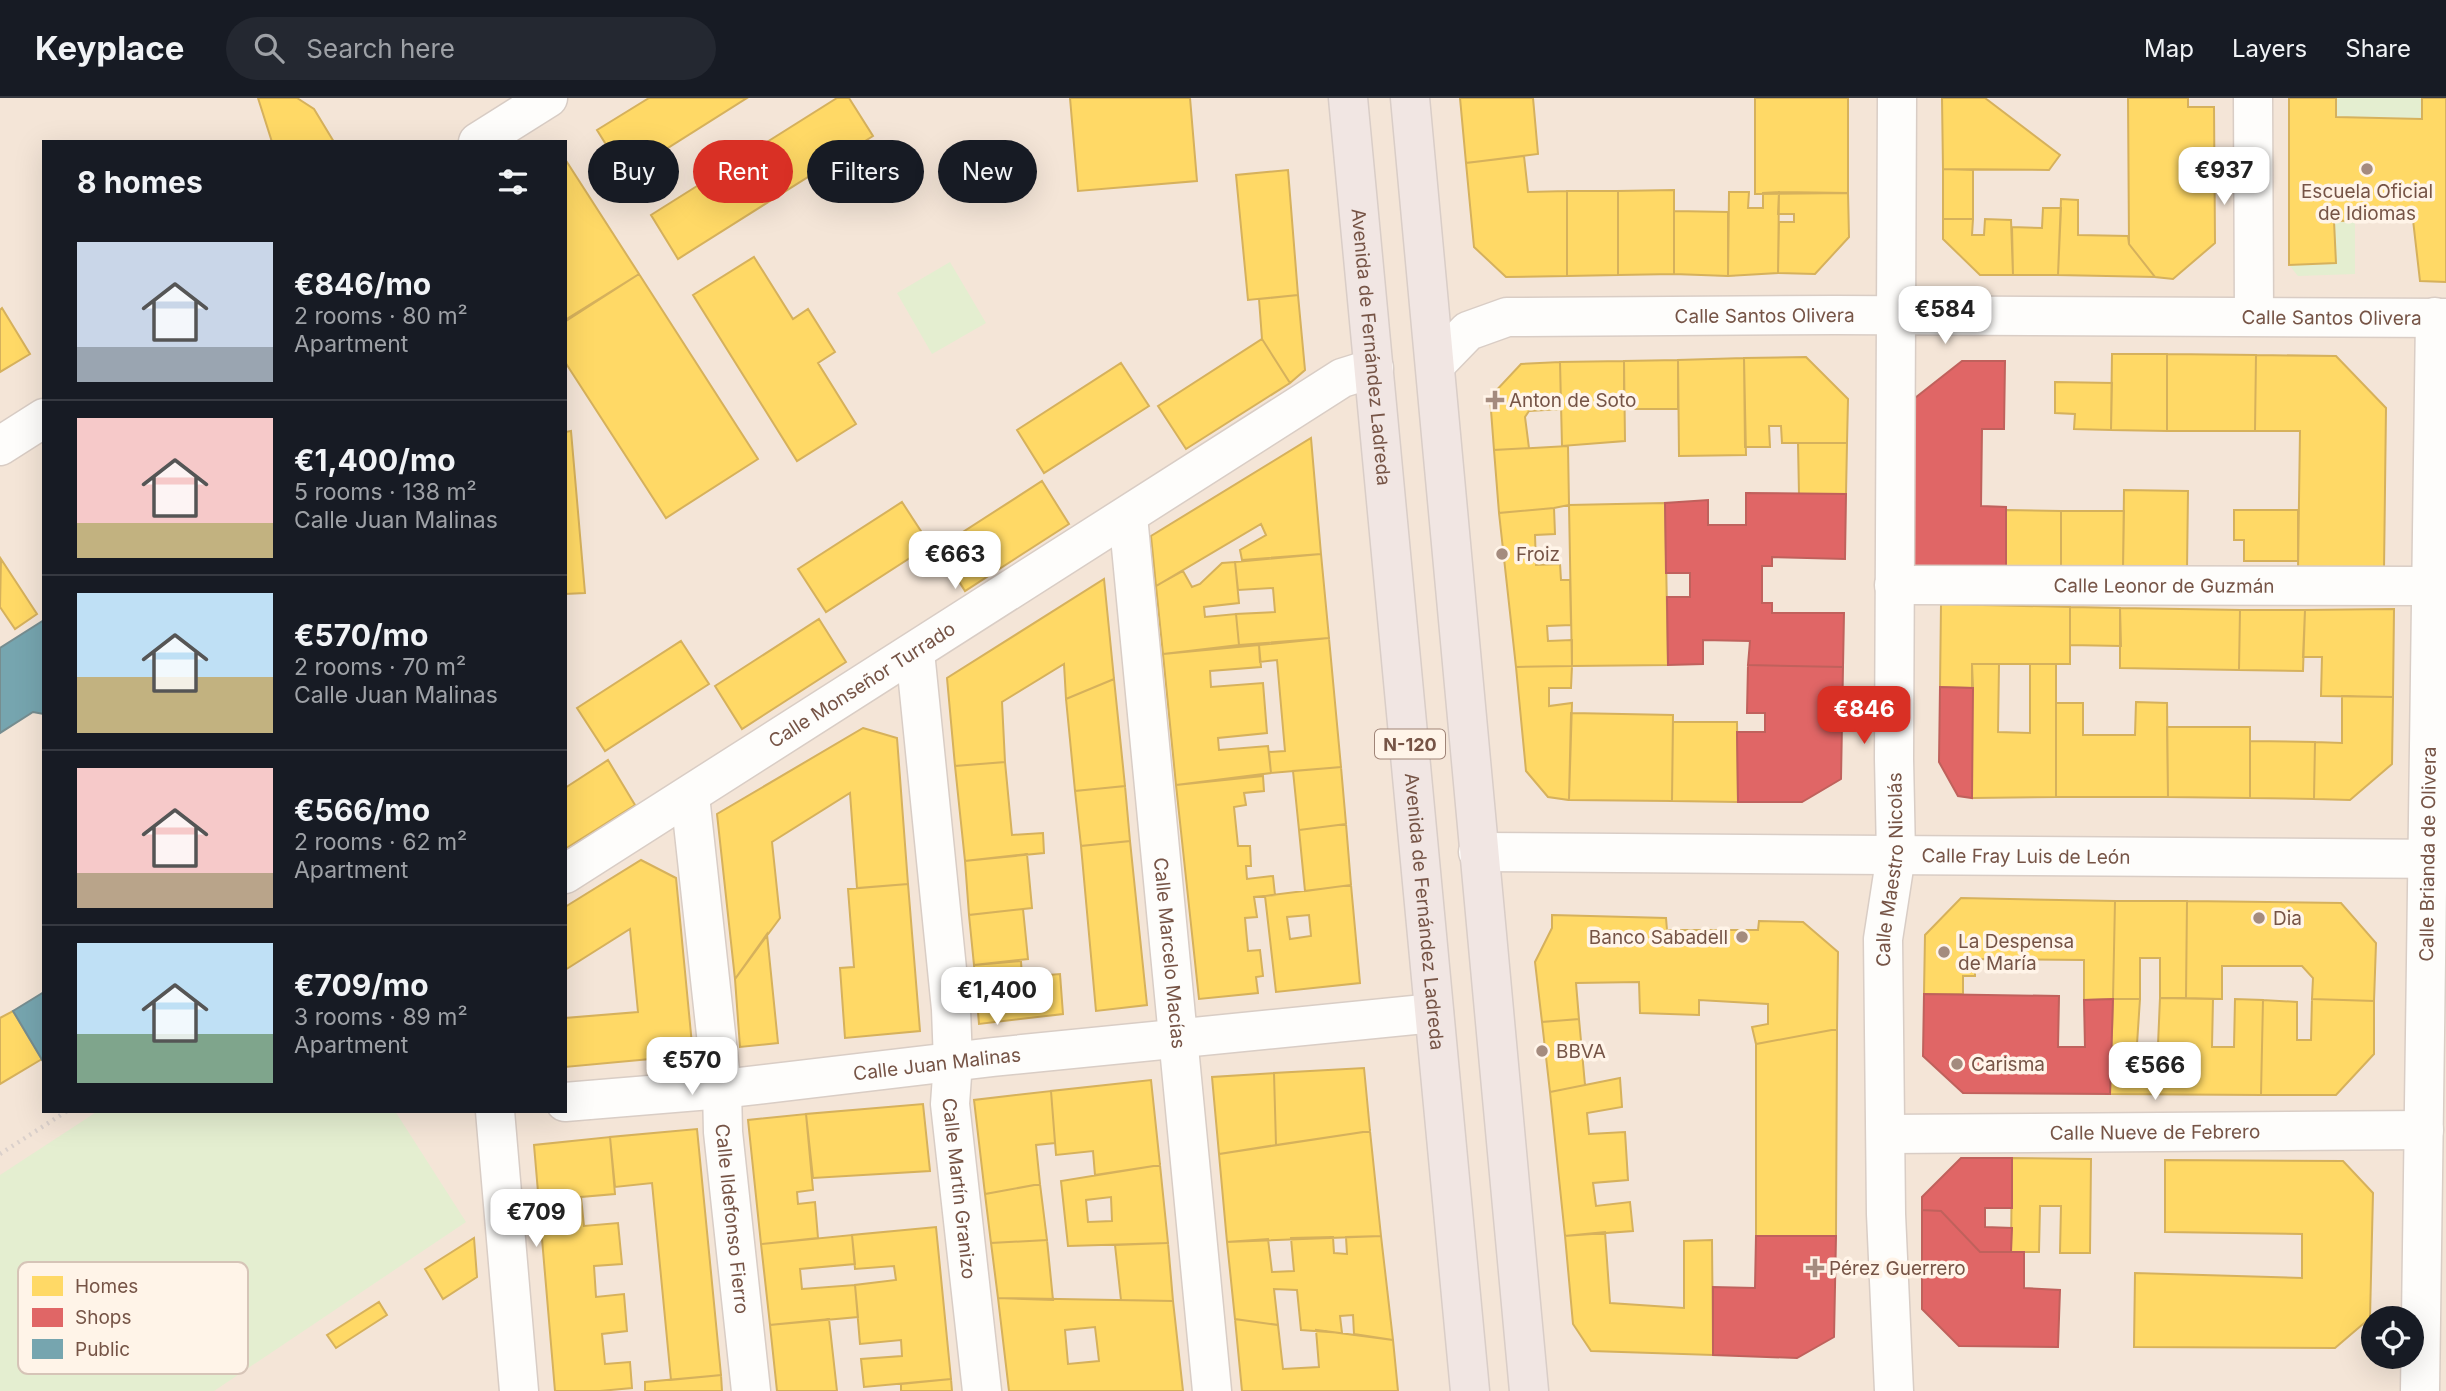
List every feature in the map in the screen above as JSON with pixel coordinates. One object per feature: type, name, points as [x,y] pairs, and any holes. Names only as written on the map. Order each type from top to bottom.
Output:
[{"type":"highway","name":"Avenida de Fernández Ladreda","points":[[1348,98],[1470,1391]]},
{"type":"highway","name":"N-120","points":[[1410,98],[1529,1391]]},
{"type":"street","points":[[481,140],[548,98]]},
{"type":"street","name":"Calle Maestro Nicolás","points":[[1894,1391],[1886,1214],[1883,939],[1896,855],[1894,585],[1898,317],[1897,98]]},
{"type":"street","points":[[2253,98],[2254,316]]},
{"type":"street","name":"Calle Santos Olivera","points":[[1436,364],[1468,331],[1507,317],[2441,318]]},
{"type":"street","name":"Calle Brianda de Olivera","points":[[2420,1391],[2424,1130],[2437,859],[2431,586],[2441,318]]},
{"type":"street","name":"Calle Monseñor Turrado","points":[[567,873],[1342,378],[1374,368]]},
{"type":"street","points":[[0,446],[42,419]]},
{"type":"street","name":"Calle Marcelo Macías","points":[[1128,516],[1213,1391]]},
{"type":"street","name":"Calle Leonor de Guzmán","points":[[1894,585],[2431,586]]},
{"type":"street","name":"Calle Martín Granizo","points":[[915,652],[951,1009],[953,1062],[950,1104],[982,1391]]},
{"type":"street","name":"Calle Ildefonso Fierro","points":[[690,796],[751,1391]]},
{"type":"street","name":"Calle Fray Luis de León","points":[[1478,852],[2437,859]]},
{"type":"street","name":"Calle Juan Malinas","points":[[567,1102],[722,1089],[953,1062],[1434,1013]]},
{"type":"street","points":[[495,1113],[519,1391]]},
{"type":"street","name":"Calle Nueve de Febrero","points":[[1887,1134],[2424,1130]]},
{"type":"path","points":[[0,1154],[64,1113]]},
{"type":"shaded area","points":[[0,98],[2446,98],[2446,1391],[0,1391]]},
{"type":"green space","points":[[2336,98],[2422,98],[2422,119],[2336,117]]},
{"type":"green space","points":[[2334,221],[2355,221],[2355,274],[2298,276],[2289,265],[2336,263]]},
{"type":"green space","points":[[950,262],[986,323],[932,354],[897,293]]},
{"type":"green space","points":[[95,1113],[396,1113],[466,1222],[248,1368],[248,1262],[18,1262],[18,1374],[239,1374],[214,1391],[0,1391],[0,1175]]},
{"type":"building: Homes","points":[[258,98],[297,98],[314,109],[333,140],[271,140]]},
{"type":"building: Homes","points":[[649,98],[747,98],[679,141],[603,140],[597,130]]},
{"type":"building: Homes","points":[[837,98],[849,98],[873,136],[867,140],[807,140],[807,178],[793,186],[793,140],[770,140]]},
{"type":"building: Homes","points":[[1070,98],[1190,98],[1197,181],[1078,191]]},
{"type":"building: Homes","points":[[1460,98],[1533,98],[1538,154],[1466,163]]},
{"type":"building: Homes","points":[[1755,98],[1848,98],[1848,193],[1755,194]]},
{"type":"building: Homes","points":[[1942,98],[1985,98],[2060,155],[2049,170],[1943,169]]},
{"type":"building: Homes","points":[[2128,98],[2188,98],[2188,107],[2214,107],[2215,243],[2173,279],[2155,277],[2129,244]]},
{"type":"building: Homes","name":"Escuela Oficial de Idiomas","points":[[2289,98],[2336,98],[2336,117],[2422,119],[2422,98],[2446,98],[2446,282],[2420,281],[2413,220],[2334,221],[2336,263],[2289,265]]},
{"type":"building: Homes","points":[[1524,156],[1528,192],[1567,191],[1567,276],[1506,277],[1474,247],[1466,163]]},
{"type":"building: Homes","points":[[567,162],[588,195],[588,203],[593,203],[639,274],[567,320]]},
{"type":"building: Homes","points":[[1943,169],[1973,170],[1973,219],[1943,219]]},
{"type":"building: Homes","points":[[1288,170],[1298,295],[1248,300],[1236,175]]},
{"type":"building: Homes","points":[[693,189],[693,203],[767,203],[678,259],[651,215],[670,203],[679,203],[679,197]]},
{"type":"building: Homes","points":[[1674,190],[1674,274],[1618,275],[1618,191]]},
{"type":"building: Homes","points":[[1567,191],[1618,191],[1618,275],[1567,276]]},
{"type":"building: Homes","points":[[1729,192],[1749,192],[1748,208],[1763,208],[1763,193],[1779,192],[1778,273],[1728,276]]},
{"type":"building: Homes","points":[[1779,192],[1848,193],[1849,237],[1815,274],[1778,273],[1779,222],[1794,222],[1794,214],[1778,214]]},
{"type":"building: Homes","points":[[2061,199],[2078,200],[2078,235],[2128,236],[2129,244],[2155,277],[2058,275]]},
{"type":"building: Homes","points":[[2043,208],[2061,208],[2058,275],[2013,275],[2012,227],[2042,228]]},
{"type":"building: Homes","points":[[1674,211],[1728,212],[1728,276],[1674,274]]},
{"type":"building: Homes","points":[[1943,219],[1973,219],[1972,235],[1984,235],[1985,219],[2011,220],[2013,275],[1980,275],[1943,239]]},
{"type":"building: Homes","points":[[754,257],[793,319],[808,309],[835,352],[818,363],[856,424],[797,461],[693,295]]},
{"type":"building: Homes","points":[[639,274],[758,459],[666,518],[567,365],[567,319]]},
{"type":"building: Homes","points":[[1298,295],[1305,370],[1290,383],[1262,339],[1259,299]]},
{"type":"building: Homes","points":[[2,308],[30,354],[0,372],[0,310]]},
{"type":"building: Homes","points":[[1262,339],[1290,383],[1186,449],[1158,406]]},
{"type":"building: Homes","points":[[2112,354],[2167,354],[2167,431],[2111,430]]},
{"type":"building: Homes","points":[[2167,354],[2256,355],[2255,431],[2167,431]]},
{"type":"building: Homes","points":[[2256,355],[2336,356],[2386,408],[2384,570],[2298,570],[2300,431],[2255,431]]},
{"type":"building: Homes","points":[[1806,357],[1848,399],[1847,443],[1782,443],[1781,426],[1769,426],[1770,447],[1745,447],[1744,358]]},
{"type":"building: Homes","points":[[1744,358],[1746,455],[1679,456],[1678,360]]},
{"type":"building: Homes","points":[[1678,360],[1678,409],[1624,409],[1624,361]]},
{"type":"building: Homes","points":[[1624,361],[1625,441],[1562,446],[1560,362]]},
{"type":"building: Homes","points":[[1560,362],[1561,409],[1529,411],[1525,417],[1529,448],[1494,450],[1490,397],[1521,364]]},
{"type":"building: Homes","points":[[1121,363],[1149,406],[1044,473],[1017,430]]},
{"type":"building: Homes","points":[[2055,382],[2112,383],[2111,430],[2074,429],[2075,414],[2055,413]]},
{"type":"building: Homes","points":[[571,431],[585,593],[567,594],[567,432]]},
{"type":"building: Homes","points":[[1311,438],[1321,554],[1242,560],[1240,550],[1266,535],[1261,524],[1156,586],[1151,536]]},
{"type":"building: Homes","points":[[1798,443],[1847,443],[1846,494],[1799,494]]},
{"type":"building: Homes","points":[[1568,446],[1569,505],[1499,513],[1494,450]]},
{"type":"building: Homes","points":[[1042,481],[1069,524],[965,591],[938,548]]},
{"type":"building: Homes","points":[[2124,490],[2188,491],[2187,570],[2123,569]]},
{"type":"building: Homes","points":[[902,502],[930,545],[826,612],[798,569]]},
{"type":"building: Homes","points":[[1665,503],[1668,665],[1572,666],[1569,505]]},
{"type":"building: Homes","points":[[1554,508],[1555,534],[1535,535],[1536,565],[1560,564],[1561,580],[1570,580],[1571,625],[1547,626],[1548,641],[1572,640],[1572,666],[1516,667],[1499,513]]},
{"type":"building: Homes","points":[[2006,510],[2061,511],[2061,568],[2006,569]]},
{"type":"building: Homes","points":[[2234,510],[2298,510],[2298,561],[2244,561],[2244,540],[2234,540]]},
{"type":"building: Homes","points":[[2061,511],[2124,511],[2123,569],[2061,568]]},
{"type":"building: Homes","points":[[1321,554],[1329,638],[1239,645],[1236,614],[1275,612],[1273,588],[1238,590],[1235,562]]},
{"type":"building: Homes","points":[[1,559],[37,614],[15,629],[0,607]]},
{"type":"building: Homes","points":[[1235,562],[1239,603],[1204,607],[1205,617],[1236,614],[1239,645],[1163,654],[1156,586],[1183,571],[1192,587],[1200,584],[1222,563]]},
{"type":"building: Homes","points":[[1104,579],[1114,679],[1066,699],[1064,664],[1002,702],[1005,762],[955,766],[947,678]]},
{"type":"building: Homes","points":[[1941,604],[2070,607],[2070,664],[1972,664],[1973,688],[1940,687]]},
{"type":"building: Homes","points":[[2070,607],[2120,608],[2121,646],[2070,645]]},
{"type":"building: Homes","points":[[2120,608],[2240,610],[2239,670],[2120,668]]},
{"type":"building: Homes","points":[[2394,609],[2393,697],[2321,696],[2322,657],[2303,657],[2305,610]]},
{"type":"building: Homes","points":[[2240,610],[2305,610],[2303,671],[2239,670]]},
{"type":"building: Homes","points":[[819,619],[846,662],[742,729],[715,686]]},
{"type":"building: Homes","points":[[1329,638],[1341,767],[1271,773],[1269,752],[1285,751],[1277,660],[1260,662],[1259,645]]},
{"type":"building: Homes","points":[[681,641],[709,684],[605,751],[577,708]]},
{"type":"building: Homes","points":[[1259,645],[1261,667],[1210,671],[1211,687],[1263,683],[1267,733],[1218,738],[1219,750],[1268,746],[1271,773],[1176,785],[1163,654]]},
{"type":"building: Homes","points":[[1972,664],[1999,664],[1998,732],[2030,733],[2030,664],[2056,664],[2056,797],[1972,798]]},
{"type":"building: Homes","points":[[1572,666],[1571,688],[1549,688],[1549,706],[1572,703],[1569,800],[1548,797],[1526,771],[1516,667]]},
{"type":"building: Homes","points":[[1114,679],[1125,786],[1075,791],[1066,699]]},
{"type":"building: Homes","points":[[2342,696],[2393,697],[2392,764],[2350,800],[2314,799],[2315,742],[2342,743]]},
{"type":"building: Homes","points":[[2136,702],[2167,703],[2168,797],[2056,797],[2056,703],[2083,703],[2083,735],[2135,735]]},
{"type":"building: Homes","points":[[1571,713],[1673,715],[1672,801],[1569,800]]},
{"type":"building: Homes","points":[[1673,722],[1737,722],[1738,802],[1672,801]]},
{"type":"building: Homes","points":[[2167,727],[2250,727],[2250,798],[2168,797]]},
{"type":"building: Homes","points":[[863,728],[897,738],[908,884],[857,888],[850,793],[772,842],[780,918],[735,979],[717,814]]},
{"type":"building: Homes","points":[[2250,741],[2315,742],[2314,799],[2250,798]]},
{"type":"building: Homes","points":[[608,760],[635,805],[567,848],[567,787]]},
{"type":"building: Homes","points":[[1005,762],[1012,835],[1043,833],[1044,853],[965,861],[955,766]]},
{"type":"building: Homes","points":[[1341,767],[1346,824],[1299,830],[1293,771]]},
{"type":"building: Homes","points":[[1263,776],[1264,791],[1244,793],[1246,805],[1234,807],[1238,846],[1250,846],[1251,866],[1246,866],[1247,879],[1273,876],[1275,895],[1254,897],[1257,917],[1245,918],[1248,951],[1260,950],[1263,976],[1256,977],[1258,993],[1199,999],[1176,785]]},
{"type":"building: Homes","points":[[1125,786],[1130,841],[1081,846],[1075,791]]},
{"type":"building: Homes","points":[[1346,824],[1351,885],[1305,891],[1299,830]]},
{"type":"building: Homes","points":[[1130,841],[1147,1005],[1096,1011],[1081,846]]},
{"type":"building: Homes","points":[[1027,854],[1032,908],[969,915],[965,861]]},
{"type":"building: Homes","points":[[641,860],[676,878],[693,1055],[567,1067],[567,1018],[638,1012],[630,929],[567,969],[567,906]]},
{"type":"building: Homes","points":[[908,884],[920,1031],[845,1038],[840,968],[854,967],[848,889]]},
{"type":"building: Homes","points":[[1351,885],[1360,983],[1276,992],[1265,896]],"holes":[[[1309,915],[1311,936],[1290,939],[1287,917]]]},
{"type":"building: Homes","points":[[1961,898],[2115,901],[2113,999],[2084,1000],[2084,960],[1975,959],[1975,976],[1963,976],[1963,994],[1924,994],[1925,935]]},
{"type":"building: Homes","points":[[2115,901],[2187,901],[2186,998],[2160,998],[2160,958],[2140,958],[2140,999],[2113,999]]},
{"type":"building: Homes","points":[[2187,901],[2341,903],[2376,943],[2374,1001],[2312,999],[2313,978],[2302,966],[2222,966],[2222,999],[2186,998]]},
{"type":"building: Homes","points":[[1023,909],[1028,959],[974,965],[969,915]]},
{"type":"building: Homes","points":[[1552,915],[1666,918],[1667,930],[1758,930],[1759,921],[1803,922],[1838,952],[1837,1029],[1756,1044],[1752,1027],[1768,1024],[1768,1004],[1699,1000],[1699,1015],[1640,1013],[1639,982],[1576,983],[1579,1019],[1542,1022],[1535,962],[1552,928]]},
{"type":"building: Homes","points":[[767,934],[778,1043],[740,1047],[735,979]]},
{"type":"building: Homes","points":[[1021,961],[1022,977],[1060,974],[1063,1014],[979,1024],[974,965]]},
{"type":"building: Homes","points":[[2160,998],[2213,999],[2212,1047],[2234,1047],[2235,999],[2263,1000],[2261,1095],[2110,1094],[2113,999],[2140,999],[2137,1044],[2158,1045]]},
{"type":"building: Homes","points":[[2312,999],[2374,1001],[2374,1054],[2336,1095],[2261,1095],[2263,1000],[2297,1002],[2297,1040],[2311,1040]]},
{"type":"building: Homes","points":[[13,1011],[42,1059],[0,1084],[0,1018]]},
{"type":"building: Homes","points":[[1579,1019],[1585,1085],[1550,1092],[1542,1022]]},
{"type":"building: Homes","points":[[1837,1029],[1836,1236],[1756,1236],[1756,1044]]},
{"type":"building: Homes","points":[[1364,1068],[1370,1131],[1276,1145],[1274,1073]]},
{"type":"building: Homes","points":[[1274,1073],[1276,1145],[1219,1154],[1212,1077]]},
{"type":"building: Homes","points":[[1620,1078],[1622,1107],[1587,1113],[1589,1134],[1625,1132],[1628,1180],[1593,1183],[1596,1206],[1630,1202],[1633,1231],[1565,1236],[1550,1092]]},
{"type":"building: Homes","points":[[1151,1080],[1160,1165],[1095,1175],[1093,1151],[1056,1155],[1051,1091]]},
{"type":"building: Homes","points":[[1051,1091],[1055,1143],[1036,1145],[1040,1184],[985,1194],[974,1100]]},
{"type":"building: Homes","points":[[923,1104],[930,1171],[813,1178],[806,1114]]},
{"type":"building: Homes","points":[[806,1114],[813,1190],[797,1192],[798,1204],[815,1202],[818,1238],[761,1244],[748,1120]]},
{"type":"building: Homes","points":[[697,1129],[721,1375],[671,1380],[652,1183],[615,1187],[610,1137]]},
{"type":"building: Homes","points":[[1370,1131],[1381,1236],[1227,1242],[1219,1154]]},
{"type":"building: Homes","points":[[610,1137],[615,1194],[581,1197],[584,1226],[618,1223],[622,1264],[594,1266],[596,1297],[624,1294],[627,1331],[602,1334],[605,1364],[630,1362],[632,1388],[555,1391],[534,1145]]},
{"type":"building: Homes","points":[[2012,1158],[2091,1159],[2090,1253],[2060,1253],[2061,1206],[2040,1206],[2039,1252],[2011,1252]]},
{"type":"building: Homes","points":[[2165,1160],[2343,1161],[2373,1193],[2370,1306],[2361,1306],[2361,1326],[2335,1348],[2134,1347],[2135,1273],[2302,1278],[2302,1234],[2165,1232]]},
{"type":"building: Homes","points":[[1160,1165],[1168,1243],[1068,1246],[1061,1181]],"holes":[[[1111,1197],[1112,1221],[1088,1222],[1086,1200]]]},
{"type":"building: Homes","points":[[1040,1184],[1047,1240],[991,1243],[985,1194]]},
{"type":"building: Homes","points":[[936,1227],[951,1379],[864,1387],[861,1359],[902,1356],[901,1340],[860,1344],[855,1285],[896,1280],[894,1266],[855,1269],[852,1235]]},
{"type":"building: Homes","points":[[1605,1232],[1610,1303],[1684,1308],[1684,1241],[1712,1240],[1713,1355],[1591,1351],[1573,1324],[1565,1236]]},
{"type":"building: Homes","points":[[852,1235],[855,1264],[800,1269],[802,1289],[855,1285],[858,1317],[770,1325],[761,1244]]},
{"type":"building: Homes","points":[[1381,1236],[1393,1340],[1354,1334],[1353,1315],[1340,1316],[1342,1333],[1301,1330],[1297,1290],[1274,1289],[1278,1325],[1235,1319],[1227,1242],[1268,1239],[1272,1272],[1294,1271],[1291,1238],[1333,1237],[1334,1253],[1347,1254],[1346,1237]]},
{"type":"building: Homes","points":[[474,1238],[477,1277],[443,1299],[425,1269]]},
{"type":"building: Homes","points":[[1047,1240],[1053,1300],[998,1298],[991,1243]]},
{"type":"building: Homes","points":[[1168,1243],[1173,1301],[1121,1300],[1115,1245]]},
{"type":"building: Homes","points":[[998,1298],[1173,1301],[1183,1391],[1009,1391]],"holes":[[[1095,1327],[1099,1361],[1068,1364],[1065,1330]]]},
{"type":"building: Homes","points":[[379,1302],[387,1315],[336,1348],[327,1335]]},
{"type":"building: Homes","points":[[829,1319],[837,1391],[777,1391],[770,1325]]},
{"type":"building: Homes","points":[[1235,1319],[1278,1325],[1283,1369],[1319,1367],[1316,1330],[1393,1340],[1398,1391],[1242,1391]]},
{"type":"building: Homes","points":[[721,1375],[722,1391],[645,1391],[645,1382]]},
{"type":"building: Homes","points":[[951,1379],[952,1391],[901,1391],[901,1384]]},
{"type":"building: Shops","points":[[1962,361],[2005,361],[2004,429],[1982,429],[1981,506],[2006,507],[2006,569],[1912,568],[1915,398]]},
{"type":"building: Shops","points":[[1746,493],[1846,494],[1845,559],[1772,557],[1772,566],[1762,566],[1762,603],[1772,603],[1772,613],[1844,613],[1843,667],[1748,665],[1750,641],[1703,640],[1703,664],[1668,665],[1667,597],[1690,597],[1690,573],[1666,573],[1665,503],[1708,500],[1708,525],[1746,525]]},
{"type":"building: Shops","points":[[1748,665],[1843,667],[1841,779],[1802,802],[1738,802],[1737,732],[1765,732],[1765,713],[1747,713]]},
{"type":"building: Shops","points":[[1940,687],[1973,688],[1972,798],[1958,796],[1939,762]]},
{"type":"building: Shops","points":[[1924,994],[2059,996],[2058,1047],[2085,1047],[2084,1000],[2113,999],[2110,1094],[1963,1093],[1923,1056]]},
{"type":"building: Shops","points":[[1961,1158],[2012,1158],[2012,1208],[1985,1208],[1985,1227],[2012,1228],[2011,1252],[1980,1252],[1941,1211],[1922,1210],[1922,1197]]},
{"type":"building: Shops","points":[[1922,1210],[1941,1211],[1980,1252],[2024,1252],[2024,1288],[2060,1290],[2058,1347],[1959,1346],[1922,1309]]},
{"type":"building: Shops","points":[[1756,1236],[1836,1236],[1834,1337],[1797,1358],[1713,1355],[1713,1287],[1755,1288]]},
{"type":"building: Public","points":[[42,621],[42,714],[33,712],[0,733],[0,648]]},
{"type":"building: Public","points":[[42,993],[42,1060],[13,1011]]},
{"type":"place","name":"Escuela Oficial de Idiomas","points":[[2367,169]]},
{"type":"place","name":"Anton de Soto","points":[[1495,400]]},
{"type":"place","name":"Froiz","points":[[1502,554]]},
{"type":"place","name":"Dia","points":[[2259,918]]},
{"type":"place","name":"Banco Sabadell","points":[[1742,937]]},
{"type":"place","name":"La Despensa de María","points":[[1944,952]]},
{"type":"place","name":"BBVA","points":[[1542,1051]]},
{"type":"place","name":"Carisma","points":[[1957,1064]]},
{"type":"place","name":"Pérez Guerrero","points":[[1815,1268]]}]
